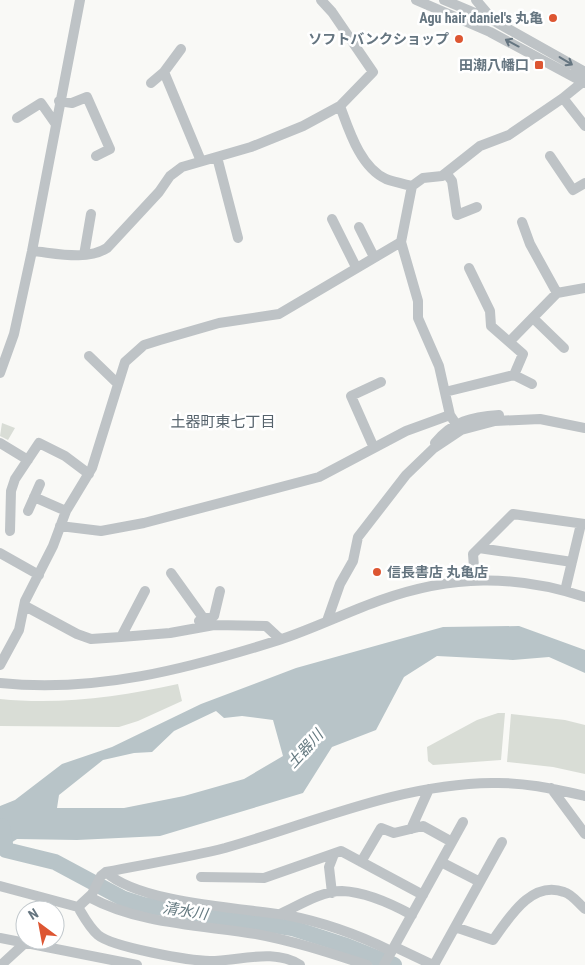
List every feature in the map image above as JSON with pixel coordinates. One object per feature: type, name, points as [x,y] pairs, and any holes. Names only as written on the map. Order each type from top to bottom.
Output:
[{"type":"street","points":[[0,372],[14,334],[32,251],[59,101],[80,0]]},
{"type":"street","points":[[32,251],[84,255],[100,253],[107,248],[159,192],[170,176],[182,167],[251,147],[303,126],[340,106],[373,72],[332,12],[320,0]]},
{"type":"street","points":[[416,0],[489,31],[584,79]]},
{"type":"street","points":[[444,0],[494,21],[584,79]]},
{"type":"street","points":[[476,0],[494,21]]},
{"type":"street","points":[[489,31],[494,21]]},
{"type":"street","points":[[151,83],[164,72],[181,49]]},
{"type":"street","points":[[164,72],[201,161]]},
{"type":"street","points":[[456,424],[450,415],[439,366],[418,318],[418,301],[402,242],[412,186],[423,178],[442,176],[480,146],[509,134],[563,98],[584,79]]},
{"type":"street","points":[[59,101],[72,103],[88,97],[110,149],[96,156]]},
{"type":"street","points":[[563,98],[585,126]]},
{"type":"street","points":[[17,118],[41,103],[55,123]]},
{"type":"street","points":[[340,106],[355,146],[374,170],[385,178],[412,186]]},
{"type":"street","points":[[550,156],[573,190],[585,183]]},
{"type":"street","points":[[217,157],[238,238]]},
{"type":"street","points":[[446,173],[452,181],[454,210],[457,215],[477,207]]},
{"type":"street","points":[[84,255],[91,214]]},
{"type":"street","points":[[332,219],[356,267]]},
{"type":"street","points":[[522,222],[530,244],[557,293]]},
{"type":"street","points":[[359,227],[374,258]]},
{"type":"street","points":[[0,665],[18,630],[25,606],[66,510],[89,474],[105,431],[125,362],[144,345],[219,323],[279,314],[356,267],[402,242]]},
{"type":"street","points":[[469,268],[490,312],[491,326],[523,354],[514,375]]},
{"type":"street","points":[[513,338],[557,293],[585,288]]},
{"type":"street","points":[[533,318],[564,348]]},
{"type":"street","points":[[89,356],[118,384]]},
{"type":"street","points":[[445,392],[514,375],[532,384]]},
{"type":"street","points":[[374,448],[351,396],[381,382]]},
{"type":"street","points":[[60,526],[101,531],[144,523],[319,477],[406,431],[450,415]]},
{"type":"street","points":[[327,621],[340,584],[352,561],[358,537],[370,519],[440,437],[456,424],[480,416],[501,415],[515,419]]},
{"type":"street","points":[[422,459],[461,430],[494,421],[540,419],[585,428]]},
{"type":"street","points":[[0,443],[28,460]]},
{"type":"street","points":[[10,532],[11,491],[15,479],[39,443],[65,456],[89,474]]},
{"type":"street","points":[[28,511],[40,484]]},
{"type":"street","points":[[34,497],[66,510]]},
{"type":"street","points":[[474,580],[473,554],[513,514],[583,524],[565,591]]},
{"type":"street","points":[[479,548],[572,562]]},
{"type":"street","points":[[0,553],[39,575]]},
{"type":"street","points":[[171,573],[204,619]]},
{"type":"street","points":[[0,683],[33,686],[81,686],[137,678],[184,667],[280,639],[412,590],[474,580],[512,580],[585,597]]},
{"type":"street","points":[[121,637],[145,591]]},
{"type":"street","points":[[192,629],[197,622],[214,616],[220,591]]},
{"type":"street","points":[[25,606],[77,634],[91,639],[214,625],[266,626],[280,639]]},
{"type":"street","points":[[78,906],[90,896],[104,874],[224,848],[372,801],[429,789],[493,783],[551,788],[585,796]]},
{"type":"street","points":[[551,788],[572,819],[585,834]]},
{"type":"street","points":[[411,829],[429,789]]},
{"type":"street","points":[[384,965],[463,822]]},
{"type":"street","points":[[361,862],[381,828],[394,833],[423,826],[452,842]]},
{"type":"street","points":[[104,874],[142,891],[186,900],[279,914],[341,930],[433,965],[502,842]]},
{"type":"street","points":[[201,877],[264,878],[341,851],[423,895]]},
{"type":"street","points":[[332,893],[329,867],[334,854]]},
{"type":"street","points":[[441,862],[480,882]]},
{"type":"street","points":[[0,886],[78,906],[88,925],[98,936],[113,943],[164,955],[209,961],[256,956],[292,960],[300,965]]},
{"type":"street","points":[[455,927],[493,940],[516,908],[526,899],[544,890],[566,892],[585,909]]},
{"type":"street","points":[[279,914],[322,896],[342,891],[366,896],[393,905],[412,915]]},
{"type":"street","points":[[90,896],[105,906],[176,923],[290,941],[367,965]]},
{"type":"street","points":[[0,938],[15,941]]},
{"type":"street","points":[[1,965],[18,950]]},
{"type":"street","points":[[61,950],[137,965]]},
{"type":"street","points":[[164,955],[170,965]]},
{"type":"shaded area","points":[[2,423],[15,428],[8,440],[0,436]]},
{"type":"shaded area","points":[[178,684],[182,701],[138,721],[119,727],[0,726],[0,699],[45,701],[90,699]]},
{"type":"shaded area","points":[[498,713],[505,713],[501,760],[433,765],[428,761],[427,747],[477,720]]},
{"type":"shaded area","points":[[511,714],[565,720],[585,725],[585,774],[553,767],[507,762]]},
{"type":"water","name":"土器川","points":[[519,626],[585,650],[585,673],[549,657],[513,660],[437,656],[404,677],[376,730],[332,747],[303,793],[160,836],[77,840],[17,839],[0,850],[0,806],[15,800],[62,764],[112,747],[201,704],[296,668],[443,627]],"holes":[[[216,711],[224,718],[242,716],[273,720],[283,756],[244,779],[184,796],[124,808],[57,808],[59,795],[103,760],[134,753],[152,752],[174,731]]]},
{"type":"waterway","name":"清水川","points":[[2,826],[6,850],[55,862],[124,899],[143,905],[292,928],[344,945],[394,965]]},
{"type":"place","name":"Agu hair daniel's 丸亀","points":[[553,18]]},
{"type":"place","name":"ソフトバンクショップ","points":[[459,39]]},
{"type":"place","name":"田潮八幡口","points":[[539,65]]},
{"type":"place","name":"信長書店 丸亀店","points":[[377,572]]},
{"type":"district","name":"土器町東七丁目","points":[[223,422]]}]
